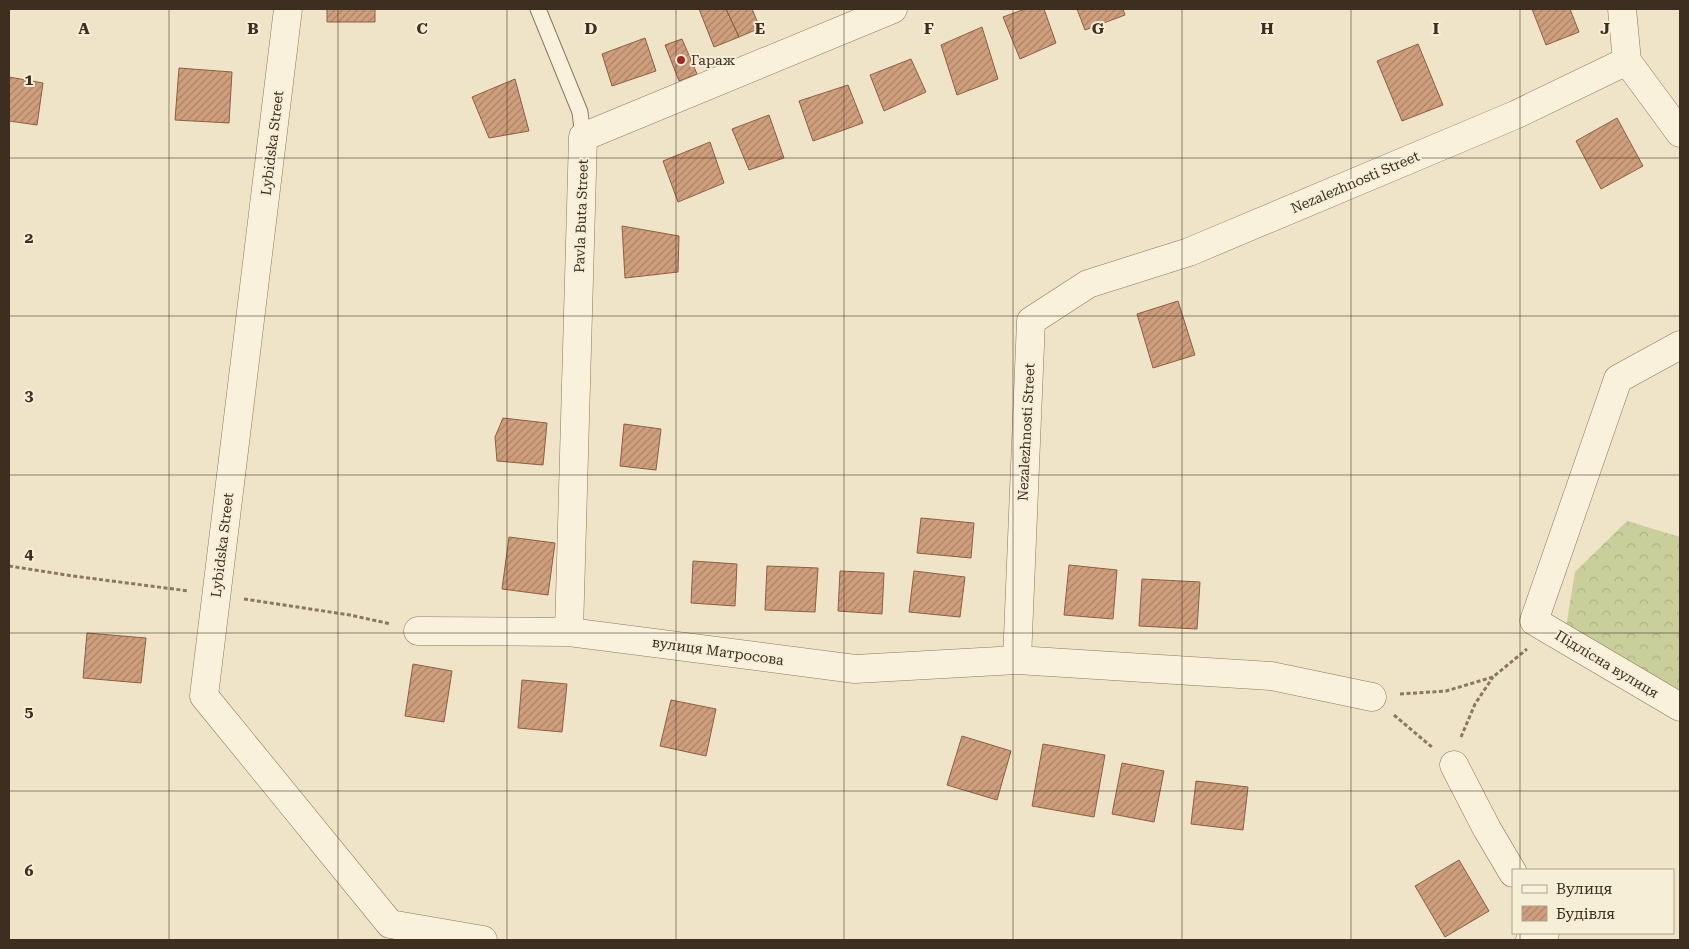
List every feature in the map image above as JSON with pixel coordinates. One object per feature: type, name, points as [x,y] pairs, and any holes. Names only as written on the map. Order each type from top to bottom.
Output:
[{"type":"street","name":"Lybidska Street","points":[[288,9],[204,696],[390,924],[483,940]]},
{"type":"street","points":[[583,137],[893,9]]},
{"type":"street","points":[[1622,9],[1627,61],[1680,133]]},
{"type":"street","name":"Nezalezhnosti Street","points":[[1017,660],[1031,321],[1088,284],[1190,252],[1515,115],[1627,61]]},
{"type":"street","name":"Pavla Buta Street","points":[[569,632],[583,137]]},
{"type":"street","points":[[1534,621],[1618,379],[1680,345]]},
{"type":"street","name":"Підлісна вулиця","points":[[1534,621],[1680,707]]},
{"type":"street","name":"вулиця Матросова","points":[[418,631],[569,632],[855,669],[1017,660]]},
{"type":"street","points":[[1017,660],[1271,676],[1372,697]]},
{"type":"street","points":[[1454,765],[1512,871]]},
{"type":"street","points":[[1530,940],[1544,934]]},
{"type":"lane","points":[[538,9],[580,112],[583,137]]},
{"type":"path","points":[[1372,697],[1454,765],[1462,736],[1475,704],[1493,677],[1527,648],[1534,621]]},
{"type":"path","points":[[1372,697],[1446,691],[1493,677]]},
{"type":"green space","points":[[1627,521],[1680,537],[1680,698],[1562,652],[1575,572]]},
{"type":"building","points":[[327,9],[375,9],[375,22],[327,22]]},
{"type":"building","points":[[699,9],[726,9],[739,37],[714,47]]},
{"type":"building","points":[[726,9],[752,9],[760,28],[739,37]]},
{"type":"building","points":[[1025,9],[1044,9],[1056,43],[1020,59],[1003,17]]},
{"type":"building","points":[[1077,9],[1123,9],[1125,15],[1085,30]]},
{"type":"building","points":[[1532,9],[1570,9],[1579,32],[1546,45]]},
{"type":"building","points":[[982,27],[998,79],[957,95],[941,45]]},
{"type":"building","points":[[645,38],[656,71],[612,86],[602,54]]},
{"type":"building","name":"Гараж","points":[[682,39],[697,74],[679,81],[665,45]]},
{"type":"building","points":[[1418,44],[1443,105],[1402,121],[1377,61]]},
{"type":"building","points":[[911,59],[926,92],[884,111],[870,75]]},
{"type":"building","points":[[179,68],[232,72],[229,123],[175,120]]},
{"type":"building","points":[[9,77],[43,83],[37,125],[9,121]]},
{"type":"building","points":[[515,79],[529,131],[489,138],[472,97]]},
{"type":"building","points":[[848,85],[863,123],[813,141],[799,101]]},
{"type":"building","points":[[769,115],[784,158],[749,170],[732,129]]},
{"type":"building","points":[[1617,118],[1643,166],[1601,189],[1576,141]]},
{"type":"building","points":[[710,142],[724,183],[678,202],[663,161]]},
{"type":"building","points":[[622,226],[679,236],[678,272],[625,278]]},
{"type":"building","points":[[1178,301],[1195,355],[1153,368],[1137,314]]},
{"type":"building","points":[[503,418],[547,423],[543,465],[497,461],[495,437]]},
{"type":"building","points":[[624,424],[661,429],[656,470],[620,466]]},
{"type":"building","points":[[921,518],[974,523],[971,558],[917,553]]},
{"type":"building","points":[[509,537],[555,543],[548,595],[502,589]]},
{"type":"building","points":[[693,561],[737,564],[735,606],[691,603]]},
{"type":"building","points":[[1069,565],[1117,570],[1113,619],[1064,615]]},
{"type":"building","points":[[767,566],[818,568],[815,612],[765,610]]},
{"type":"building","points":[[840,571],[884,573],[882,614],[838,611]]},
{"type":"building","points":[[914,571],[965,577],[960,617],[909,612]]},
{"type":"building","points":[[1142,579],[1200,582],[1197,629],[1139,626]]},
{"type":"building","points":[[87,633],[146,638],[141,683],[83,678]]},
{"type":"building","points":[[413,664],[452,671],[444,722],[405,716]]},
{"type":"building","points":[[522,680],[567,684],[562,732],[518,728]]},
{"type":"building","points":[[671,700],[716,709],[706,756],[660,746]]},
{"type":"building","points":[[962,736],[1011,751],[997,800],[947,785]]},
{"type":"building","points":[[1043,744],[1105,755],[1094,817],[1032,806]]},
{"type":"building","points":[[1122,763],[1164,771],[1154,822],[1112,814]]},
{"type":"building","points":[[1196,781],[1248,787],[1243,830],[1191,824]]},
{"type":"building","points":[[1459,860],[1489,911],[1445,937],[1415,886]]},
{"type":"place","name":"Гараж","points":[[681,60]]}]
